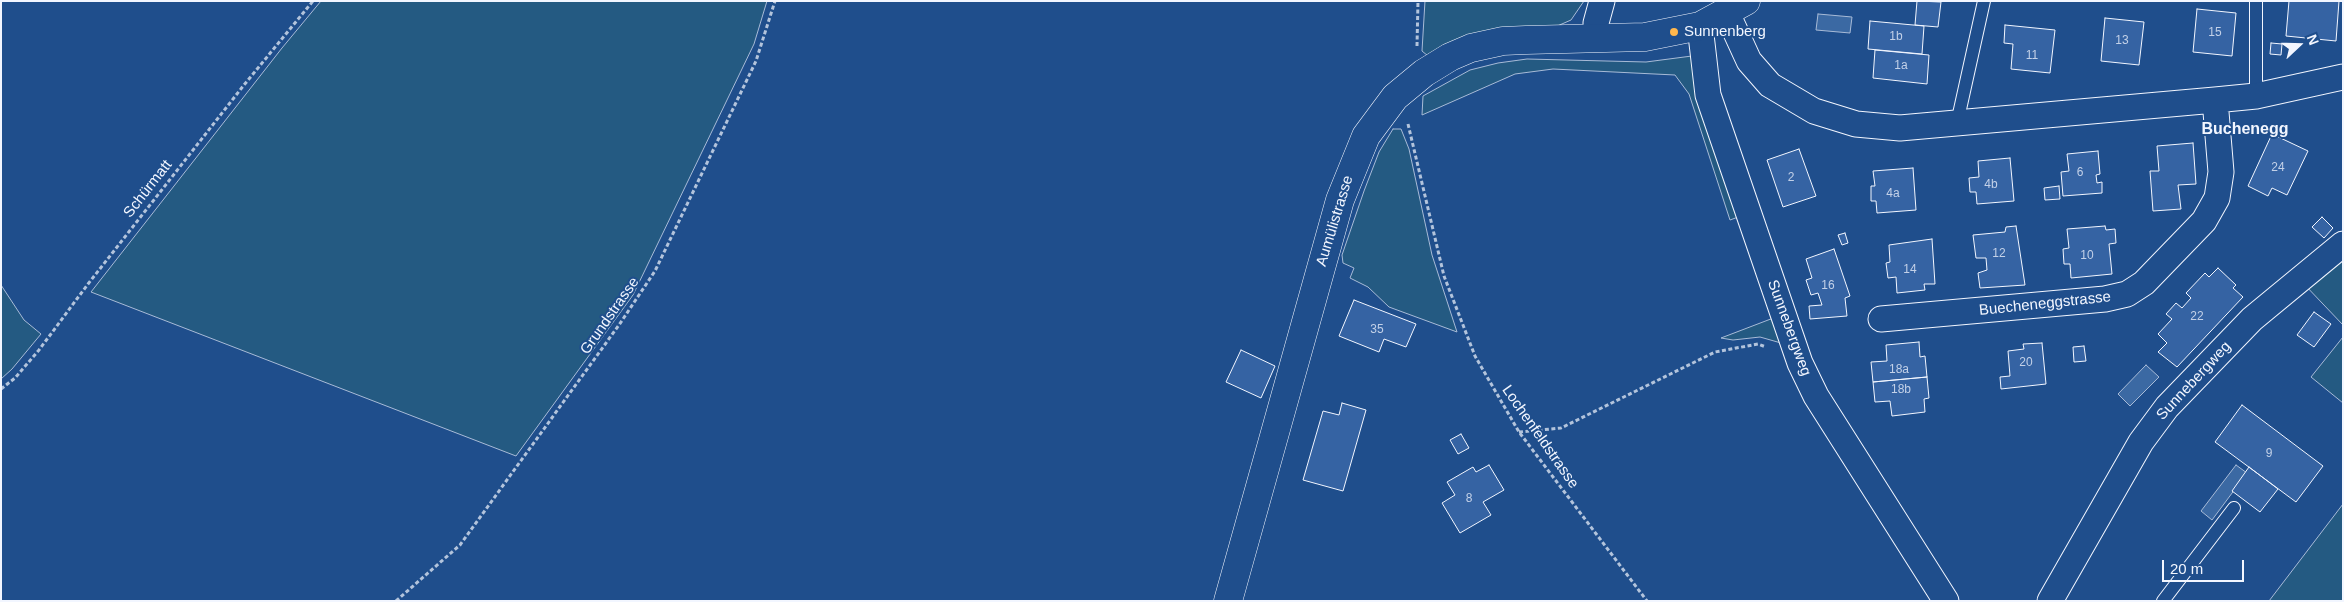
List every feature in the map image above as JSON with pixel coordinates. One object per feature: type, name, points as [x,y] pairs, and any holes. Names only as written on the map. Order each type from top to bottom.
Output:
[{"type":"main road","name":"Aumülistrasse","points":[[1228,601],[1340,200],[1366,136],[1395,97],[1424,73],[1450,57],[1486,44],[1526,40],[1645,37],[1700,26],[1737,7]]},
{"type":"street","points":[[1598,38],[1596,23],[1602,1]]},
{"type":"street","points":[[1737,7],[1749,61],[1770,85],[1814,111],[1856,124],[1900,128],[2215,100],[2256,96],[2343,77]]},
{"type":"street","name":"Sunnebergweg","points":[[1700,26],[1708,95],[1800,363],[1816,396],[1946,601]]},
{"type":"street","name":"Buecheneggstrasse","points":[[1881,319],[2105,300],[2127,294],[2144,283],[2204,221],[2217,198],[2220,172],[2215,100]]},
{"type":"street","name":"Sunnebergweg","points":[[2050,601],[2141,442],[2167,407],[2252,319],[2343,244]]},
{"type":"lane","points":[[1956,123],[1984,1]]},
{"type":"lane","points":[[2256,1],[2256,96]]},
{"type":"lane","points":[[2163,601],[2234,508]]},
{"type":"path","name":"Schürmatt","points":[[1,389],[40,350],[136,223],[313,1]]},
{"type":"path","name":"Grundstrasse","points":[[396,601],[460,545],[619,326],[655,271],[756,61],[775,1]]},
{"type":"path","points":[[1418,1],[1417,56],[1424,73]]},
{"type":"path","name":"Lochenfeldstrasse","points":[[1395,97],[1412,133],[1444,276],[1475,356],[1519,432],[1647,601]]},
{"type":"path","points":[[1519,432],[1561,428],[1714,352],[1758,344],[1800,363]]},
{"type":"shaded area","points":[[321,1],[767,1],[754,44],[633,295],[516,456],[91,292]]},
{"type":"shaded area","points":[[1425,1],[1584,1],[1571,20],[1555,27],[1428,56],[1422,51]]},
{"type":"shaded area","points":[[1818,14],[1852,17],[1850,33],[1816,30]]},
{"type":"shaded area","points":[[1692,56],[1695,62],[1700,93],[1788,345],[1760,337],[1733,340],[1721,338],[1776,317],[1741,216],[1730,220],[1689,94],[1675,75],[1553,69],[1515,74],[1422,115],[1423,96],[1470,70],[1498,63],[1527,59],[1646,62]]},
{"type":"shaded area","points":[[1393,129],[1401,129],[1409,149],[1432,255],[1457,332],[1389,307],[1368,287],[1350,278],[1354,268],[1343,263],[1342,255],[1364,191],[1379,152]]},
{"type":"shaded area","points":[[2343,258],[2343,325],[2303,283]]},
{"type":"shaded area","points":[[1,285],[24,320],[41,334],[12,369],[1,379]]},
{"type":"shaded area","points":[[2343,337],[2343,403],[2311,377]]},
{"type":"shaded area","points":[[2146,365],[2159,377],[2130,406],[2118,394]]},
{"type":"shaded area","points":[[2236,465],[2247,473],[2212,520],[2201,511]]},
{"type":"shaded area","points":[[2343,504],[2343,601],[2269,601]]},
{"type":"building","points":[[1917,1],[1941,2],[1938,27],[1915,25]]},
{"type":"building","points":[[2289,1],[2339,1],[2336,41],[2286,36]]},
{"type":"building","points":[[2197,9],[2236,13],[2232,56],[2193,52]]},
{"type":"building","points":[[2105,18],[2144,22],[2139,65],[2101,61]]},
{"type":"building","points":[[1870,21],[1924,26],[1922,54],[1868,49]]},
{"type":"building","points":[[2005,25],[2055,30],[2050,73],[2011,69],[2013,44],[2004,43]]},
{"type":"building","points":[[2271,43],[2282,44],[2281,55],[2270,54]]},
{"type":"building","points":[[1875,50],[1929,55],[1927,84],[1873,78]]},
{"type":"building","points":[[2272,134],[2308,151],[2287,195],[2272,188],[2268,196],[2248,186]]},
{"type":"building","points":[[2193,143],[2196,184],[2178,185],[2181,209],[2153,211],[2150,171],[2159,171],[2157,146]]},
{"type":"building","points":[[1799,149],[1816,196],[1783,207],[1767,160]]},
{"type":"building","points":[[2098,151],[2100,174],[2096,175],[2097,183],[2102,182],[2102,193],[2063,196],[2061,172],[2069,171],[2067,154]]},
{"type":"building","points":[[2010,158],[2014,201],[1977,204],[1976,192],[1970,192],[1969,178],[1979,177],[1978,161]]},
{"type":"building","points":[[1913,168],[1916,210],[1877,213],[1876,201],[1871,201],[1871,186],[1875,186],[1873,171]]},
{"type":"building","points":[[2059,186],[2060,199],[2045,200],[2044,188]]},
{"type":"building","points":[[2322,217],[2333,228],[2324,238],[2312,227]]},
{"type":"building","points":[[2016,226],[2025,285],[1980,288],[1978,273],[1987,270],[1986,258],[1976,258],[1973,235],[2005,232],[2006,227]]},
{"type":"building","points":[[2105,226],[2106,230],[2115,229],[2116,243],[2109,244],[2112,274],[2071,278],[2070,264],[2064,264],[2063,249],[2069,248],[2067,229]]},
{"type":"building","points":[[1845,233],[1848,243],[1842,245],[1838,235]]},
{"type":"building","points":[[1932,239],[1935,284],[1924,284],[1925,290],[1897,293],[1896,277],[1888,278],[1886,263],[1890,262],[1889,245]]},
{"type":"building","points":[[1834,249],[1850,296],[1845,298],[1847,316],[1810,319],[1809,306],[1822,305],[1818,293],[1811,295],[1806,280],[1812,278],[1806,259]]},
{"type":"building","points":[[2218,268],[2236,285],[2233,288],[2243,297],[2177,367],[2158,352],[2167,343],[2158,334],[2172,319],[2166,314],[2176,303],[2182,308],[2191,298],[2186,293],[2205,273],[2209,277]]},
{"type":"building","points":[[1354,300],[1416,324],[1406,347],[1384,339],[1379,352],[1339,336]]},
{"type":"building","points":[[2314,312],[2331,324],[2314,347],[2297,335]]},
{"type":"building","points":[[1919,342],[1920,357],[1925,356],[1927,377],[1873,382],[1871,362],[1887,361],[1886,345]]},
{"type":"building","points":[[2042,343],[2046,384],[2001,389],[2000,377],[2010,376],[2008,351],[2024,349],[2023,344]]},
{"type":"building","points":[[2084,346],[2086,361],[2074,362],[2073,347]]},
{"type":"building","points":[[1241,350],[1275,366],[1261,398],[1226,382]]},
{"type":"building","points":[[1927,377],[1929,398],[1924,399],[1925,412],[1892,416],[1890,401],[1875,402],[1873,382]]},
{"type":"building","points":[[1342,403],[1366,410],[1343,491],[1303,480],[1323,411],[1339,415]]},
{"type":"building","points":[[2242,405],[2323,466],[2296,502],[2215,442]]},
{"type":"building","points":[[1461,434],[1469,448],[1458,454],[1450,440]]},
{"type":"building","points":[[1489,465],[1504,490],[1483,502],[1491,515],[1460,533],[1442,503],[1455,495],[1447,482],[1473,467],[1476,472]]},
{"type":"building","points":[[2249,467],[2278,489],[2260,512],[2232,491]]},
{"type":"place","name":"Sunnenberg","points":[[1674,32]]},
{"type":"district","name":"Buchenegg","points":[[2245,130]]}]
